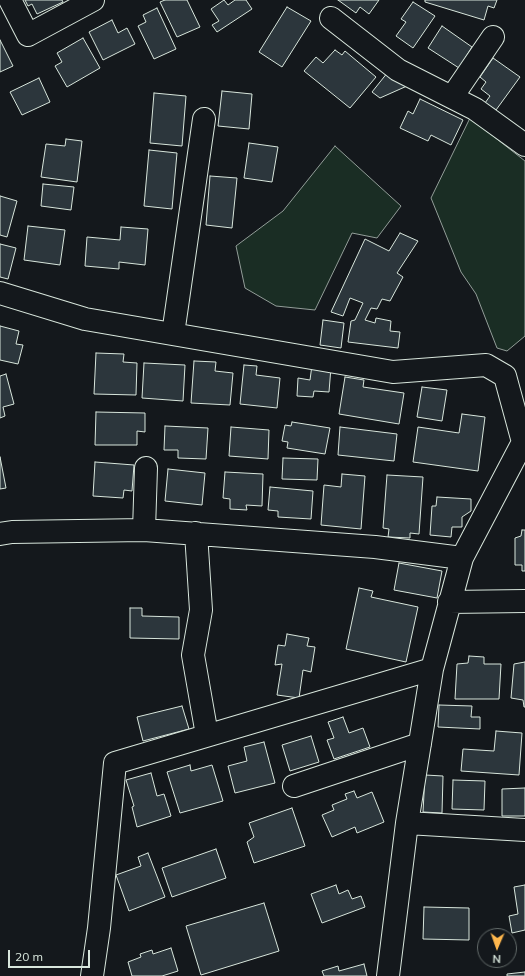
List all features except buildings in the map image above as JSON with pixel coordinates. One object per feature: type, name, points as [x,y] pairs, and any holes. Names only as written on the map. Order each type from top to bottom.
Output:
[{"type":"street","points":[[10,0],[28,35],[93,0]]},
{"type":"street","points":[[332,18],[398,70],[475,109],[525,145]]},
{"type":"street","points":[[452,97],[493,37]]},
{"type":"street","points":[[173,334],[204,119]]},
{"type":"street","points":[[0,293],[85,319],[393,372],[486,364],[505,376],[524,440],[462,558],[432,668],[407,823],[388,976]]},
{"type":"street","points":[[144,530],[146,468]]},
{"type":"street","points":[[0,534],[12,532],[144,530],[375,547],[462,558]]},
{"type":"street","points":[[196,533],[201,610],[192,655],[207,735]]},
{"type":"street","points":[[449,602],[525,601]]},
{"type":"street","points":[[92,976],[100,928],[115,763],[432,668]]},
{"type":"street","points":[[294,786],[420,744]]},
{"type":"street","points":[[407,823],[525,830]]},
{"type":"green space","points":[[470,118],[525,161],[525,336],[507,351],[497,348],[476,294],[461,272],[431,198]]},
{"type":"green space","points":[[335,146],[401,206],[377,238],[352,233],[315,310],[276,306],[245,288],[236,246],[283,211]]}]
